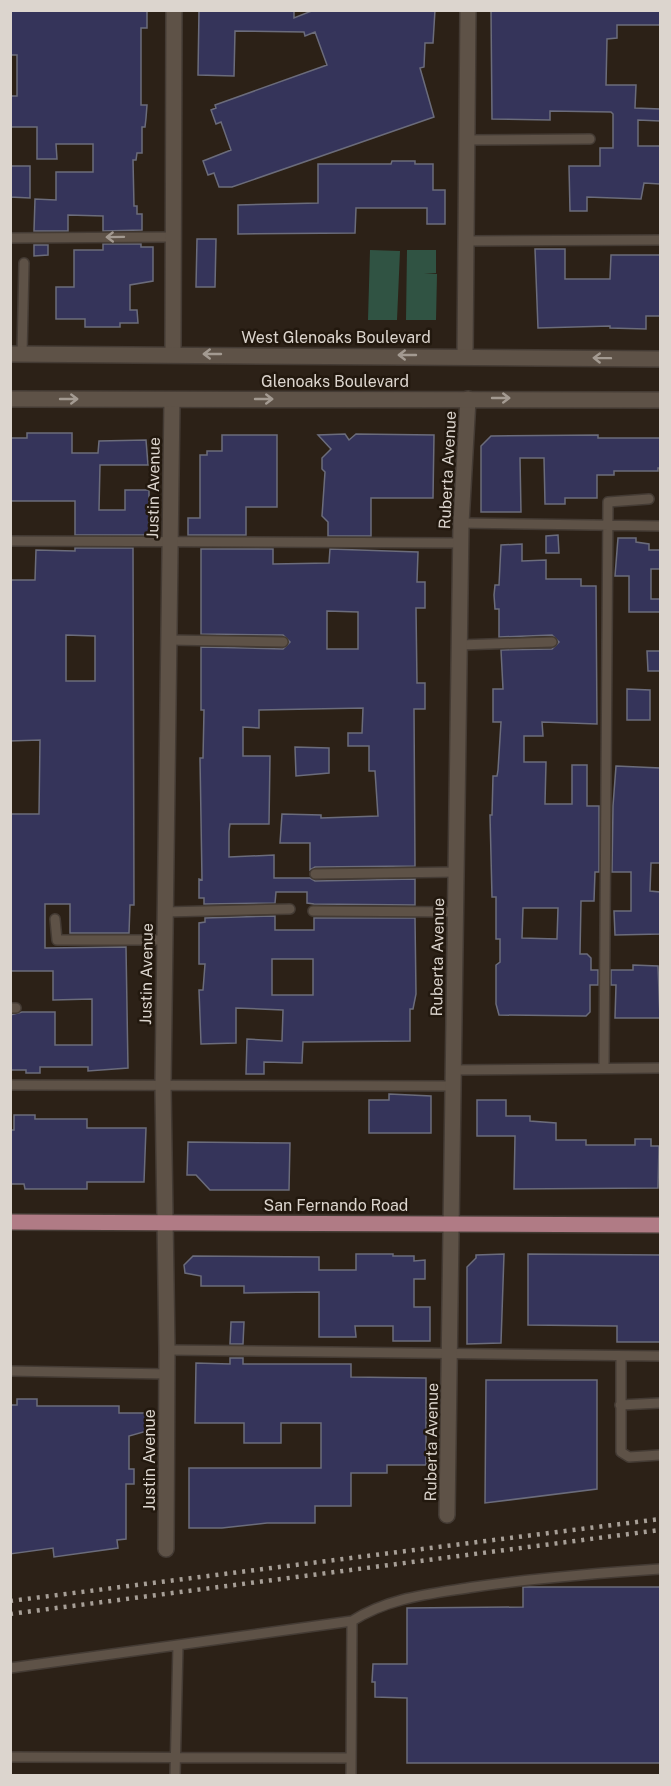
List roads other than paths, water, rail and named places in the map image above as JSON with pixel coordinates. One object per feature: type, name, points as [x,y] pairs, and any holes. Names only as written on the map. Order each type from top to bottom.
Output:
[{"type":"main road","name":"San Fernando Road","points":[[10,1222],[452,1222],[660,1225]]},
{"type":"street","points":[[173,353],[174,10]]},
{"type":"street","points":[[465,356],[468,10]]},
{"type":"street","name":"West Glenoaks Boulevard","points":[[16,354],[173,353],[660,358]]},
{"type":"street","name":"Glenoaks Boulevard","points":[[10,399],[660,400]]},
{"type":"street","name":"Ruberta Avenue","points":[[447,1515],[461,524],[468,399]]},
{"type":"street","name":"Justin Avenue","points":[[166,1549],[167,1350],[163,1086],[172,400]]},
{"type":"lane","points":[[467,140],[590,139]]},
{"type":"lane","points":[[10,238],[173,237]]},
{"type":"lane","points":[[466,241],[660,240]]},
{"type":"lane","points":[[16,354],[24,263]]},
{"type":"lane","points":[[604,1067],[610,500],[650,499]]},
{"type":"lane","points":[[461,524],[660,526]]},
{"type":"lane","points":[[10,541],[461,543]]},
{"type":"lane","points":[[169,640],[283,642]]},
{"type":"lane","points":[[460,645],[552,642]]},
{"type":"lane","points":[[315,874],[456,872]]},
{"type":"lane","points":[[165,912],[290,909]]},
{"type":"lane","points":[[313,911],[456,912]]},
{"type":"lane","points":[[55,919],[57,940],[165,940]]},
{"type":"lane","points":[[454,1070],[660,1068]]},
{"type":"lane","points":[[10,1085],[454,1086]]},
{"type":"lane","points":[[167,1350],[660,1356]]},
{"type":"lane","points":[[621,1356],[621,1452],[629,1457],[660,1455]]},
{"type":"lane","points":[[10,1371],[167,1374]]},
{"type":"lane","points":[[620,1405],[660,1403]]},
{"type":"lane","points":[[10,1668],[352,1621],[372,1608],[393,1600],[420,1595],[539,1578],[660,1569]]},
{"type":"lane","points":[[351,1776],[352,1621]]},
{"type":"lane","points":[[175,1776],[178,1645]]},
{"type":"lane","points":[[10,1757],[351,1758]]},
{"type":"railway","points":[[10,1601],[660,1519]]},
{"type":"railway","points":[[10,1614],[660,1530]]}]
